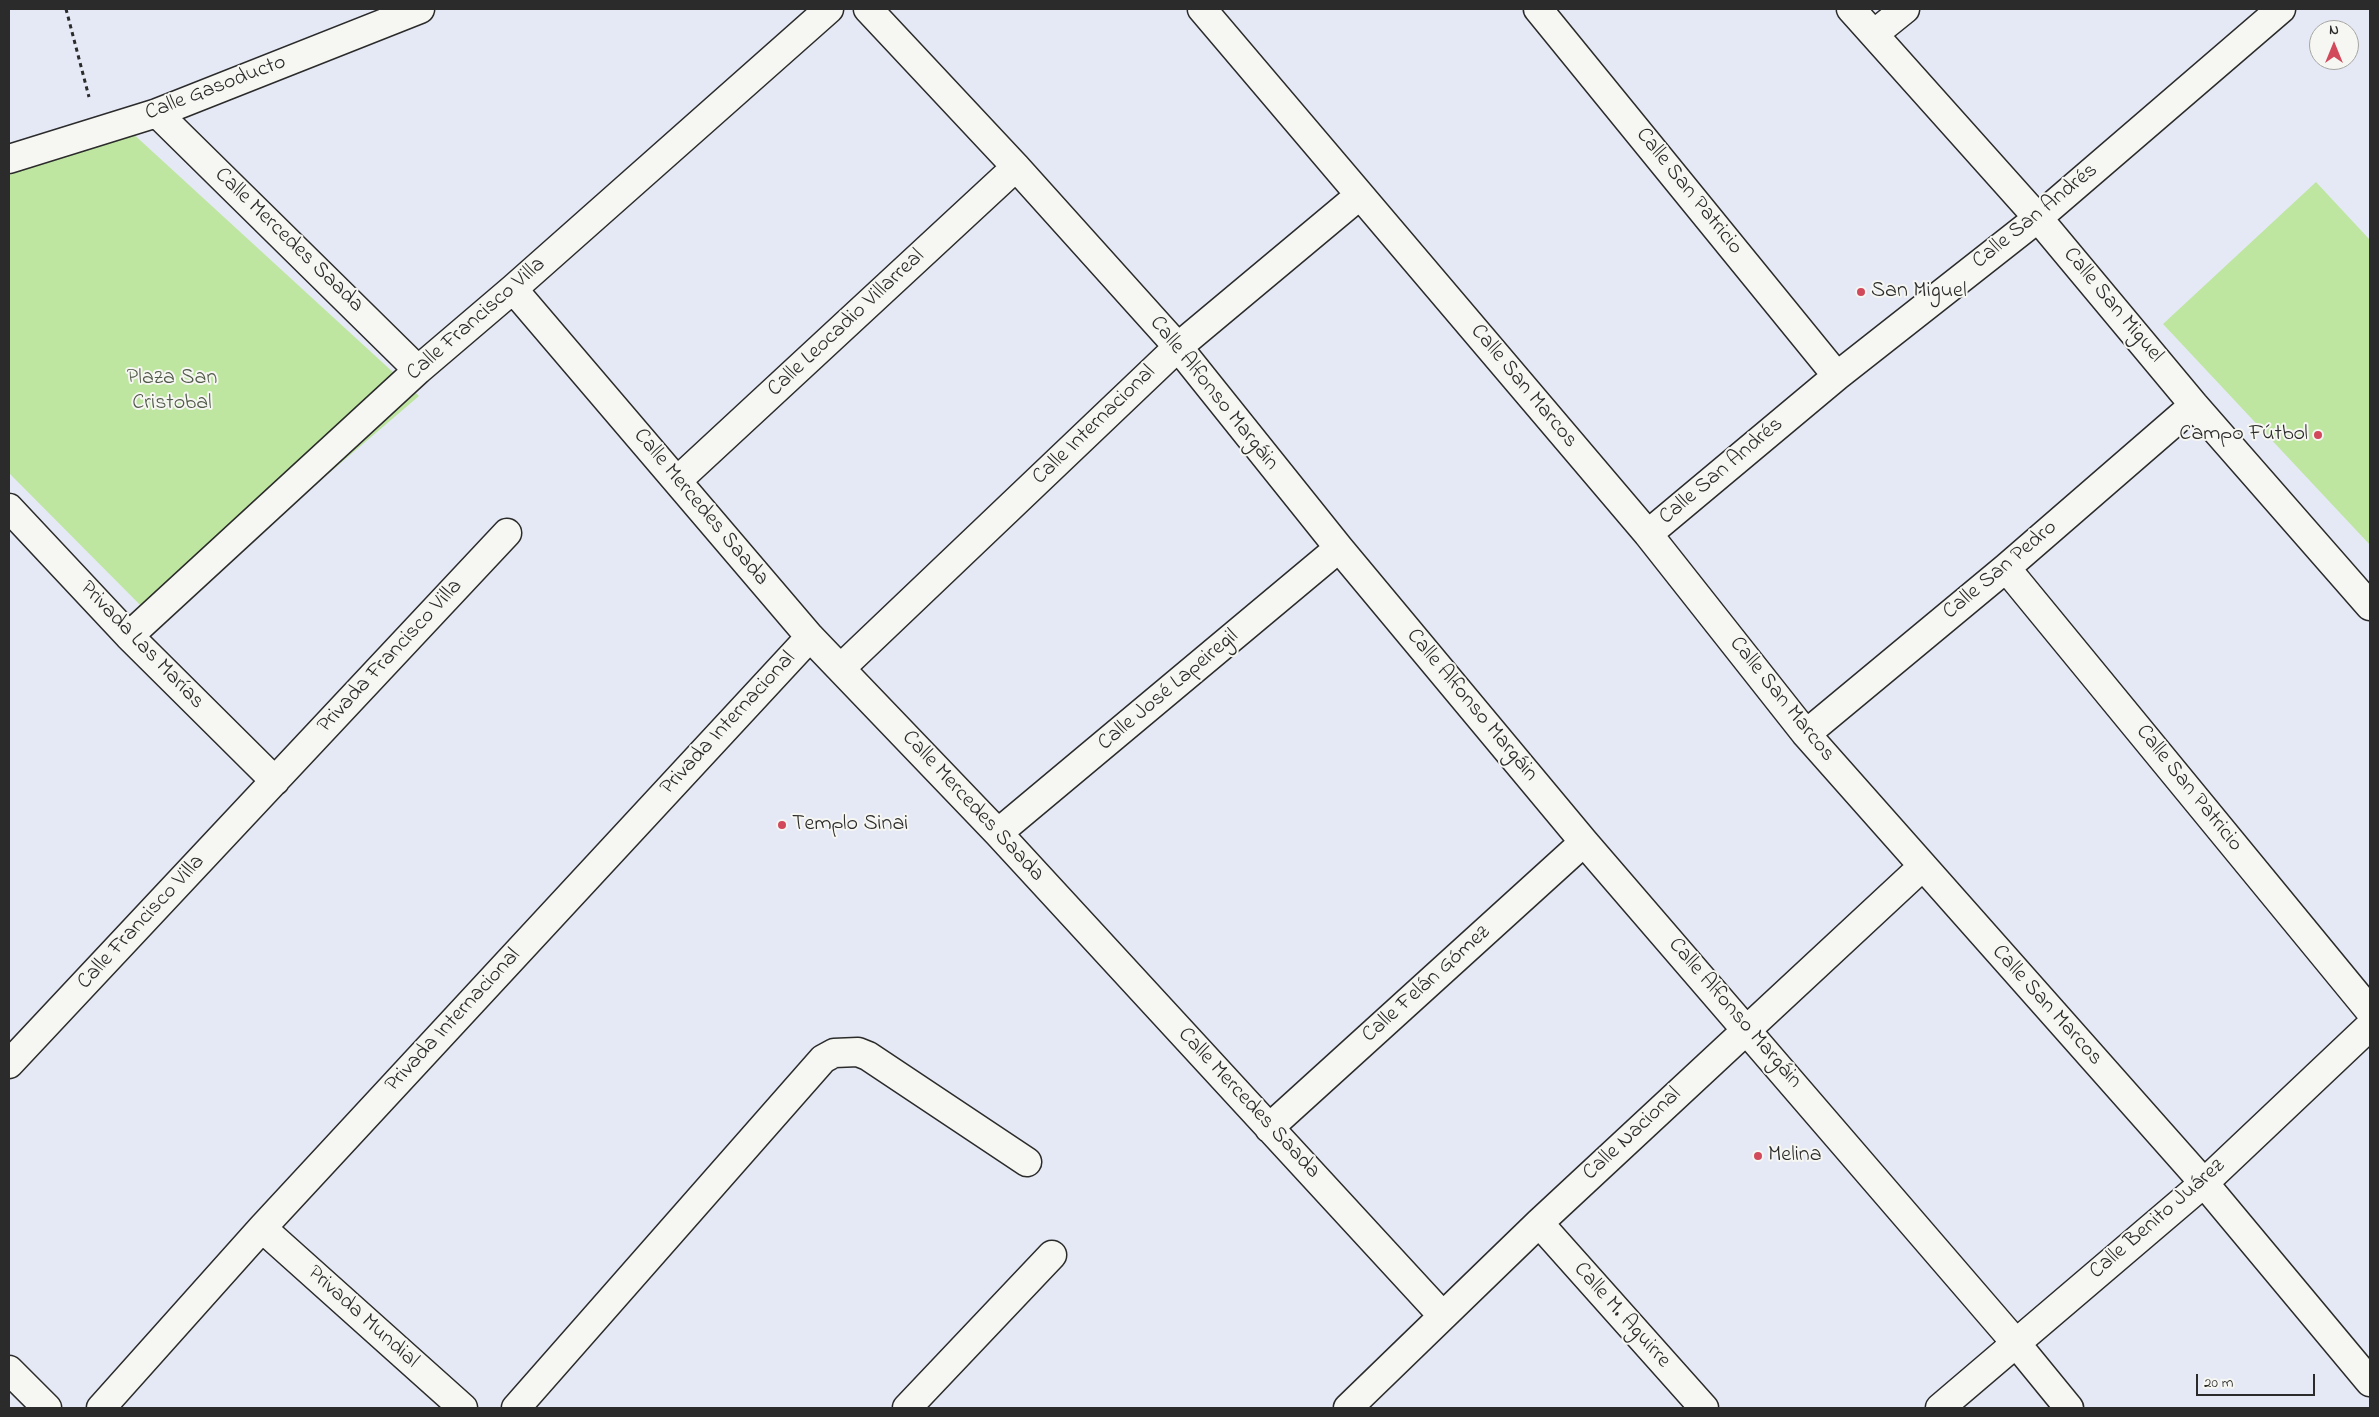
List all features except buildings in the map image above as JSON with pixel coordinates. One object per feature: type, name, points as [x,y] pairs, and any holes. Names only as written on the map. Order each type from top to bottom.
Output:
[{"type":"street","name":"Calle Gasoducto","points":[[9,160],[157,113],[420,9]]},
{"type":"street","name":"Calle Francisco Villa","points":[[129,636],[418,370],[513,289],[829,9]]},
{"type":"street","name":"Calle Alfonso Margáin","points":[[868,9],[1016,167],[1178,347],[1339,548],[1584,842],[1746,1028],[2015,1342],[2069,1408]]},
{"type":"street","name":"Calle San Marcos","points":[[1202,9],[1648,534],[1806,734],[2204,1183],[2370,1382]]},
{"type":"street","name":"Calle San Patricio","points":[[1538,9],[1837,376]]},
{"type":"street","name":"Calle San Miguel","points":[[1851,9],[2038,218],[2194,405],[2370,606]]},
{"type":"street","points":[[1874,34],[1905,9]]},
{"type":"street","name":"Calle San Andrés","points":[[1648,534],[1837,376],[2038,218],[2281,9]]},
{"type":"street","name":"Calle Mercedes Saada","points":[[157,113],[418,370]]},
{"type":"street","name":"Calle Leocadio Villarreal","points":[[677,481],[1016,167]]},
{"type":"street","name":"Calle Internacional","points":[[841,668],[1178,347],[1360,195]]},
{"type":"street","name":"Calle Mercedes Saada","points":[[513,289],[810,637],[998,833],[1442,1315]]},
{"type":"street","name":"Calle San Pedro","points":[[1806,734],[2006,568],[2194,405]]},
{"type":"street","name":"Privada Las Marías","points":[[9,508],[129,636],[275,781]]},
{"type":"street","name":"Privada Francisco Villa","points":[[275,781],[506,533]]},
{"type":"street","name":"Calle José Lapeiregil","points":[[998,833],[1339,548]]},
{"type":"street","name":"Calle San Patricio","points":[[2006,568],[2370,1011]]},
{"type":"street","name":"Privada Internacional","points":[[101,1408],[262,1228],[810,637]]},
{"type":"street","name":"Calle Francisco Villa","points":[[9,1064],[275,781]]},
{"type":"street","name":"Calle Felán Gómez","points":[[1269,1128],[1584,842]]},
{"type":"street","name":"Calle Nacional","points":[[1348,1408],[1539,1223],[1746,1028],[1923,866]]},
{"type":"street","name":"Calle Benito Juárez","points":[[1940,1408],[2015,1342],[2204,1183],[2370,1026]]},
{"type":"street","points":[[516,1408],[823,1060],[834,1053],[858,1052],[868,1056],[1026,1162]]},
{"type":"street","name":"Calle M. Aguirre","points":[[1539,1223],[1704,1408]]},
{"type":"street","name":"Privada Mundial","points":[[262,1228],[463,1408]]},
{"type":"street","points":[[907,1408],[1052,1255]]},
{"type":"street","points":[[9,1370],[47,1408]]},
{"type":"path","points":[[66,9],[99,131]]},
{"type":"green space","name":"Plaza San Cristobal","points":[[129,130],[419,396],[156,621],[9,473],[9,175]]},
{"type":"green space","name":"Campo Fútbol","points":[[2316,182],[2370,240],[2370,545],[2163,324]]},
{"type":"place","name":"San Miguel","points":[[1861,292]]},
{"type":"place","name":"Campo Fútbol","points":[[2318,435]]},
{"type":"place","name":"Templo Sinai","points":[[782,825]]},
{"type":"place","name":"Melina","points":[[1758,1156]]}]
